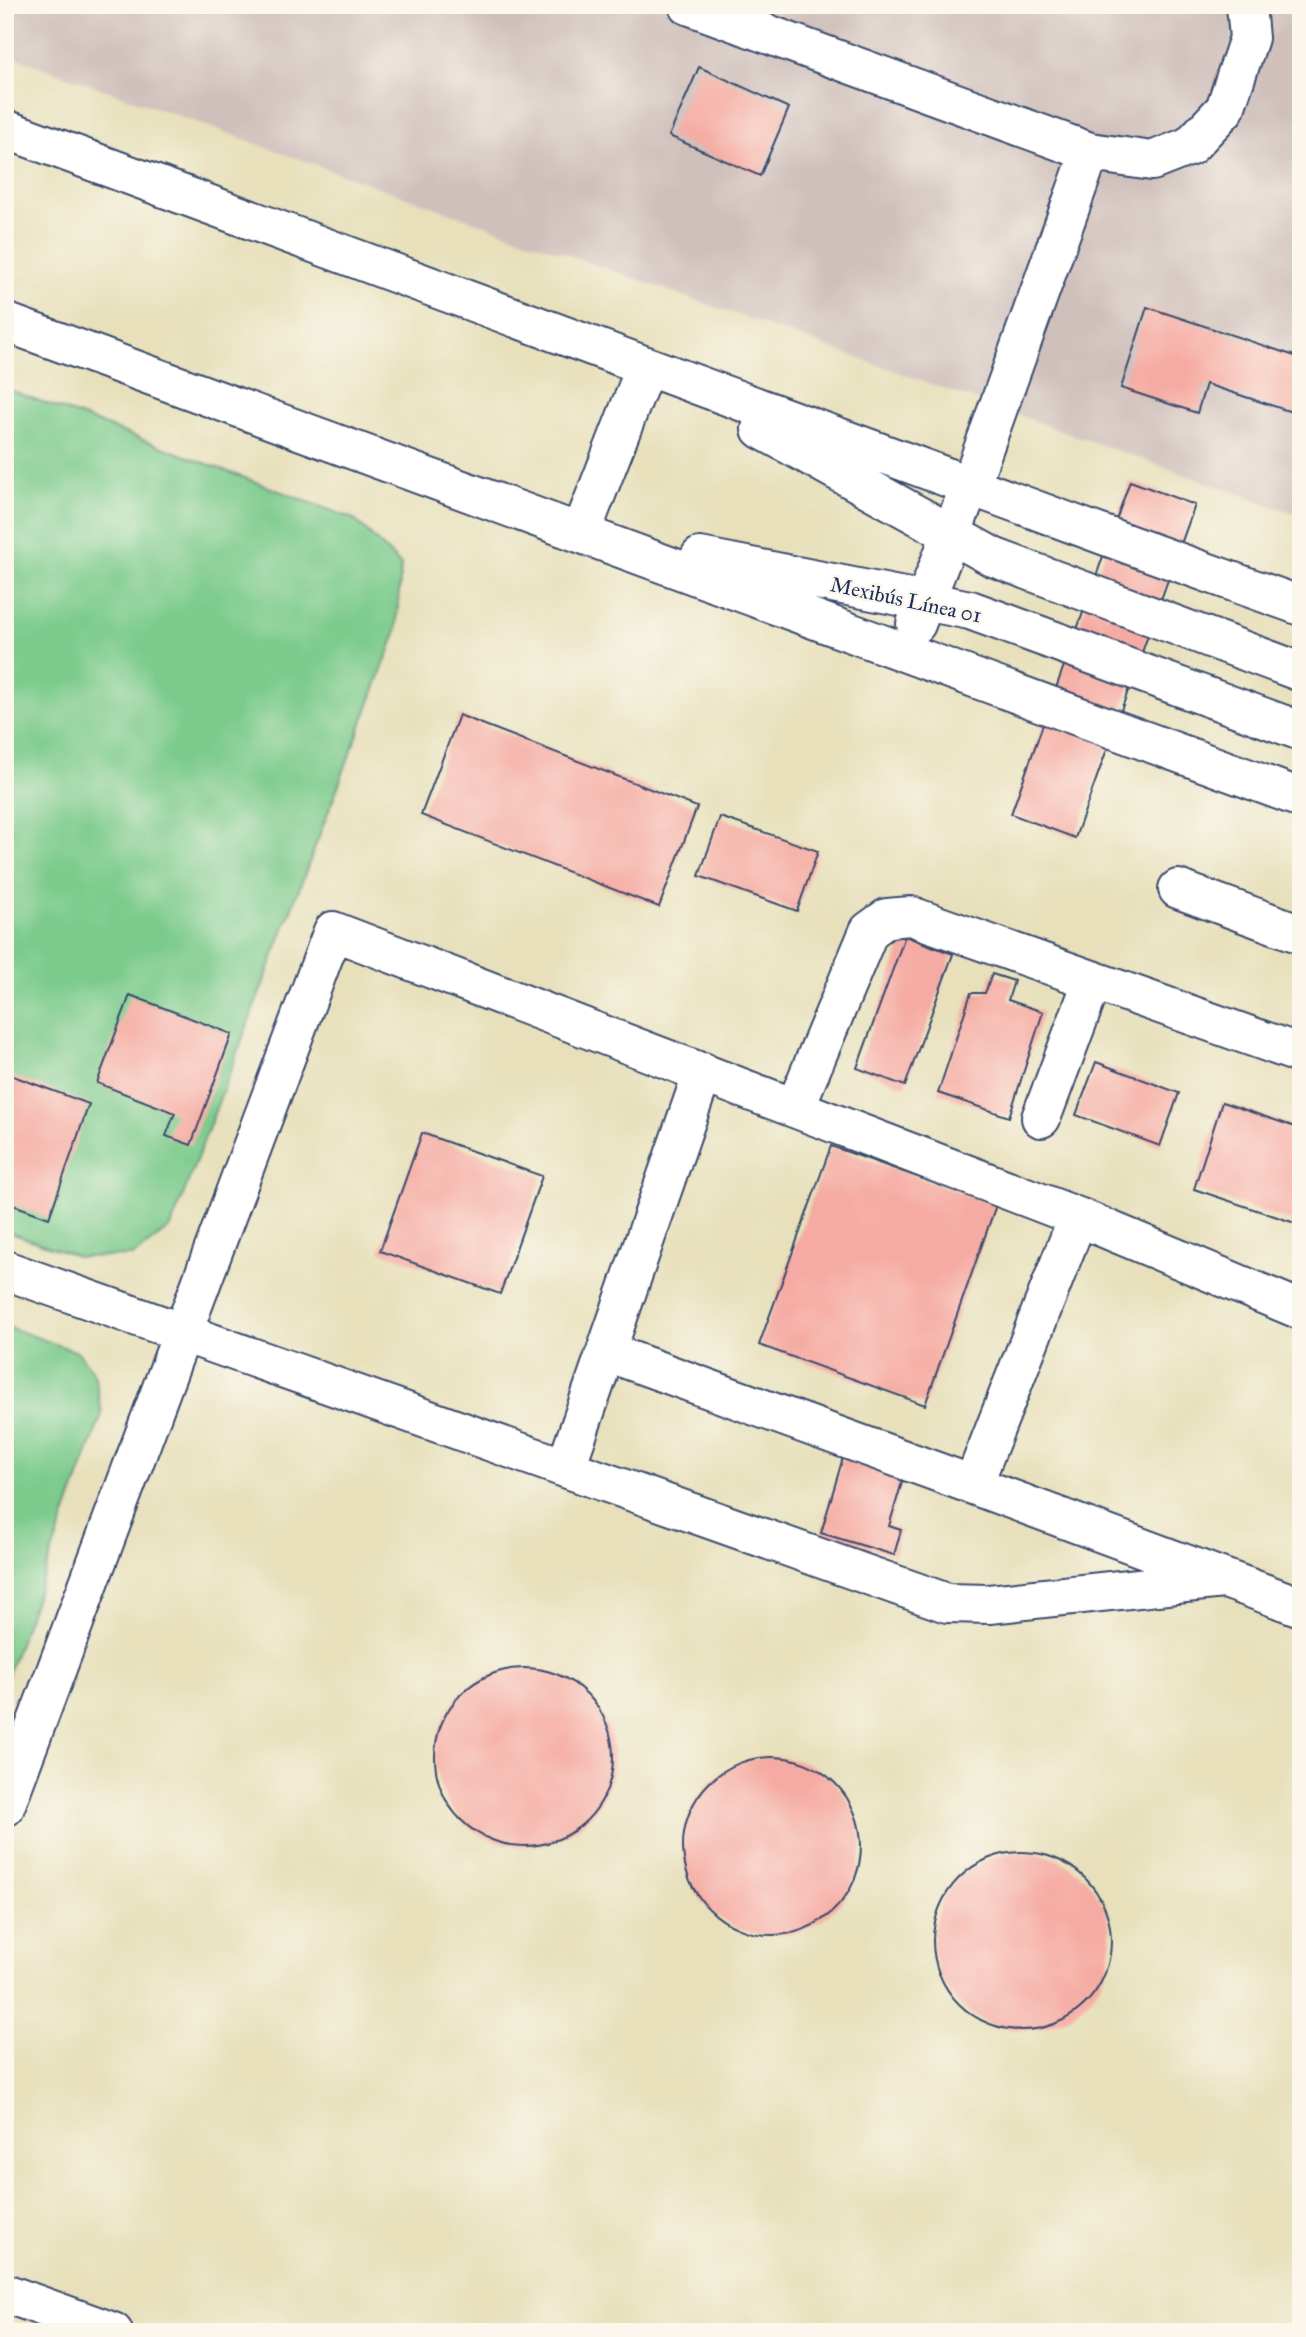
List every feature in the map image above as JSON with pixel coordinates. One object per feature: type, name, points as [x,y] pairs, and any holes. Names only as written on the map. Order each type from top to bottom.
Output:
[{"type":"street","points":[[688,5],[1090,152],[1152,161],[1190,146],[1225,109],[1249,38],[1246,5]]},
{"type":"street","points":[[5,129],[1301,606]]},
{"type":"street","points":[[905,652],[970,486],[1090,152]]},
{"type":"street","points":[[5,322],[1301,798]]},
{"type":"street","points":[[581,533],[646,366]]},
{"type":"street","points":[[646,366],[993,557],[1301,672]]},
{"type":"street","name":"Mexibús Línea 01","points":[[581,533],[970,610],[1301,732]]},
{"type":"street","points":[[1178,889],[1301,934]]},
{"type":"street","points":[[794,1108],[869,931],[887,918],[911,916],[1301,1054]]},
{"type":"street","points":[[5,1807],[333,930],[1078,1217],[1301,1310]]},
{"type":"street","points":[[1041,1118],[1093,980]]},
{"type":"street","points":[[566,1467],[703,1072]]},
{"type":"street","points":[[973,1485],[1078,1217]]},
{"type":"street","points":[[5,1270],[947,1603],[989,1604],[1223,1579]]},
{"type":"street","points":[[607,1349],[618,1356],[1301,1607]]},
{"type":"street","points":[[5,2293],[113,2332]]},
{"type":"shaded area","points":[[5,5],[1301,5],[1301,516],[5,54]]},
{"type":"green space","points":[[5,388],[354,519],[401,565],[396,633],[171,1227],[133,1256],[79,1257],[5,1231]]},
{"type":"green space","points":[[5,1326],[78,1352],[94,1374],[102,1414],[5,1682]]},
{"type":"building","points":[[699,67],[789,108],[760,176],[669,136]]},
{"type":"building","points":[[1147,307],[1301,358],[1301,415],[1206,384],[1197,413],[1121,388]]},
{"type":"building","points":[[1130,481],[1195,505],[1075,838],[1011,814]]},
{"type":"building","points":[[459,715],[697,807],[659,907],[421,815]]},
{"type":"building","points":[[720,817],[818,851],[797,911],[699,876]]},
{"type":"building","points":[[905,936],[953,954],[905,1086],[857,1068]]},
{"type":"building","points":[[992,974],[1014,981],[1008,1000],[1043,1012],[1009,1117],[938,1093],[971,993],[985,993]]},
{"type":"building","points":[[130,995],[232,1034],[191,1145],[166,1136],[175,1113],[97,1083]]},
{"type":"building","points":[[1096,1062],[1179,1093],[1160,1146],[1076,1115]]},
{"type":"building","points":[[5,1073],[89,1104],[49,1218],[5,1202]]},
{"type":"building","points":[[1222,1102],[1301,1129],[1301,1225],[1194,1189]]},
{"type":"building","points":[[422,1133],[542,1176],[500,1294],[380,1251]]},
{"type":"building","points":[[831,1146],[996,1205],[925,1405],[759,1345]]},
{"type":"building","points":[[844,1454],[905,1472],[889,1526],[901,1530],[894,1555],[821,1533]]},
{"type":"building","points":[[524,1668],[558,1675],[587,1694],[606,1723],[613,1757],[606,1791],[587,1820],[558,1839],[524,1846],[490,1839],[461,1820],[442,1791],[435,1757],[442,1723],[461,1694],[490,1675]]},
{"type":"building","points":[[772,1757],[806,1764],[835,1783],[854,1812],[861,1846],[854,1880],[835,1909],[806,1928],[772,1935],[738,1928],[709,1909],[690,1880],[683,1846],[690,1812],[709,1783],[738,1764]]},
{"type":"building","points":[[1022,1852],[1056,1859],[1085,1878],[1104,1907],[1111,1941],[1104,1975],[1085,2004],[1056,2023],[1022,2030],[988,2023],[959,2004],[940,1975],[933,1941],[940,1907],[959,1878],[988,1859]]}]
